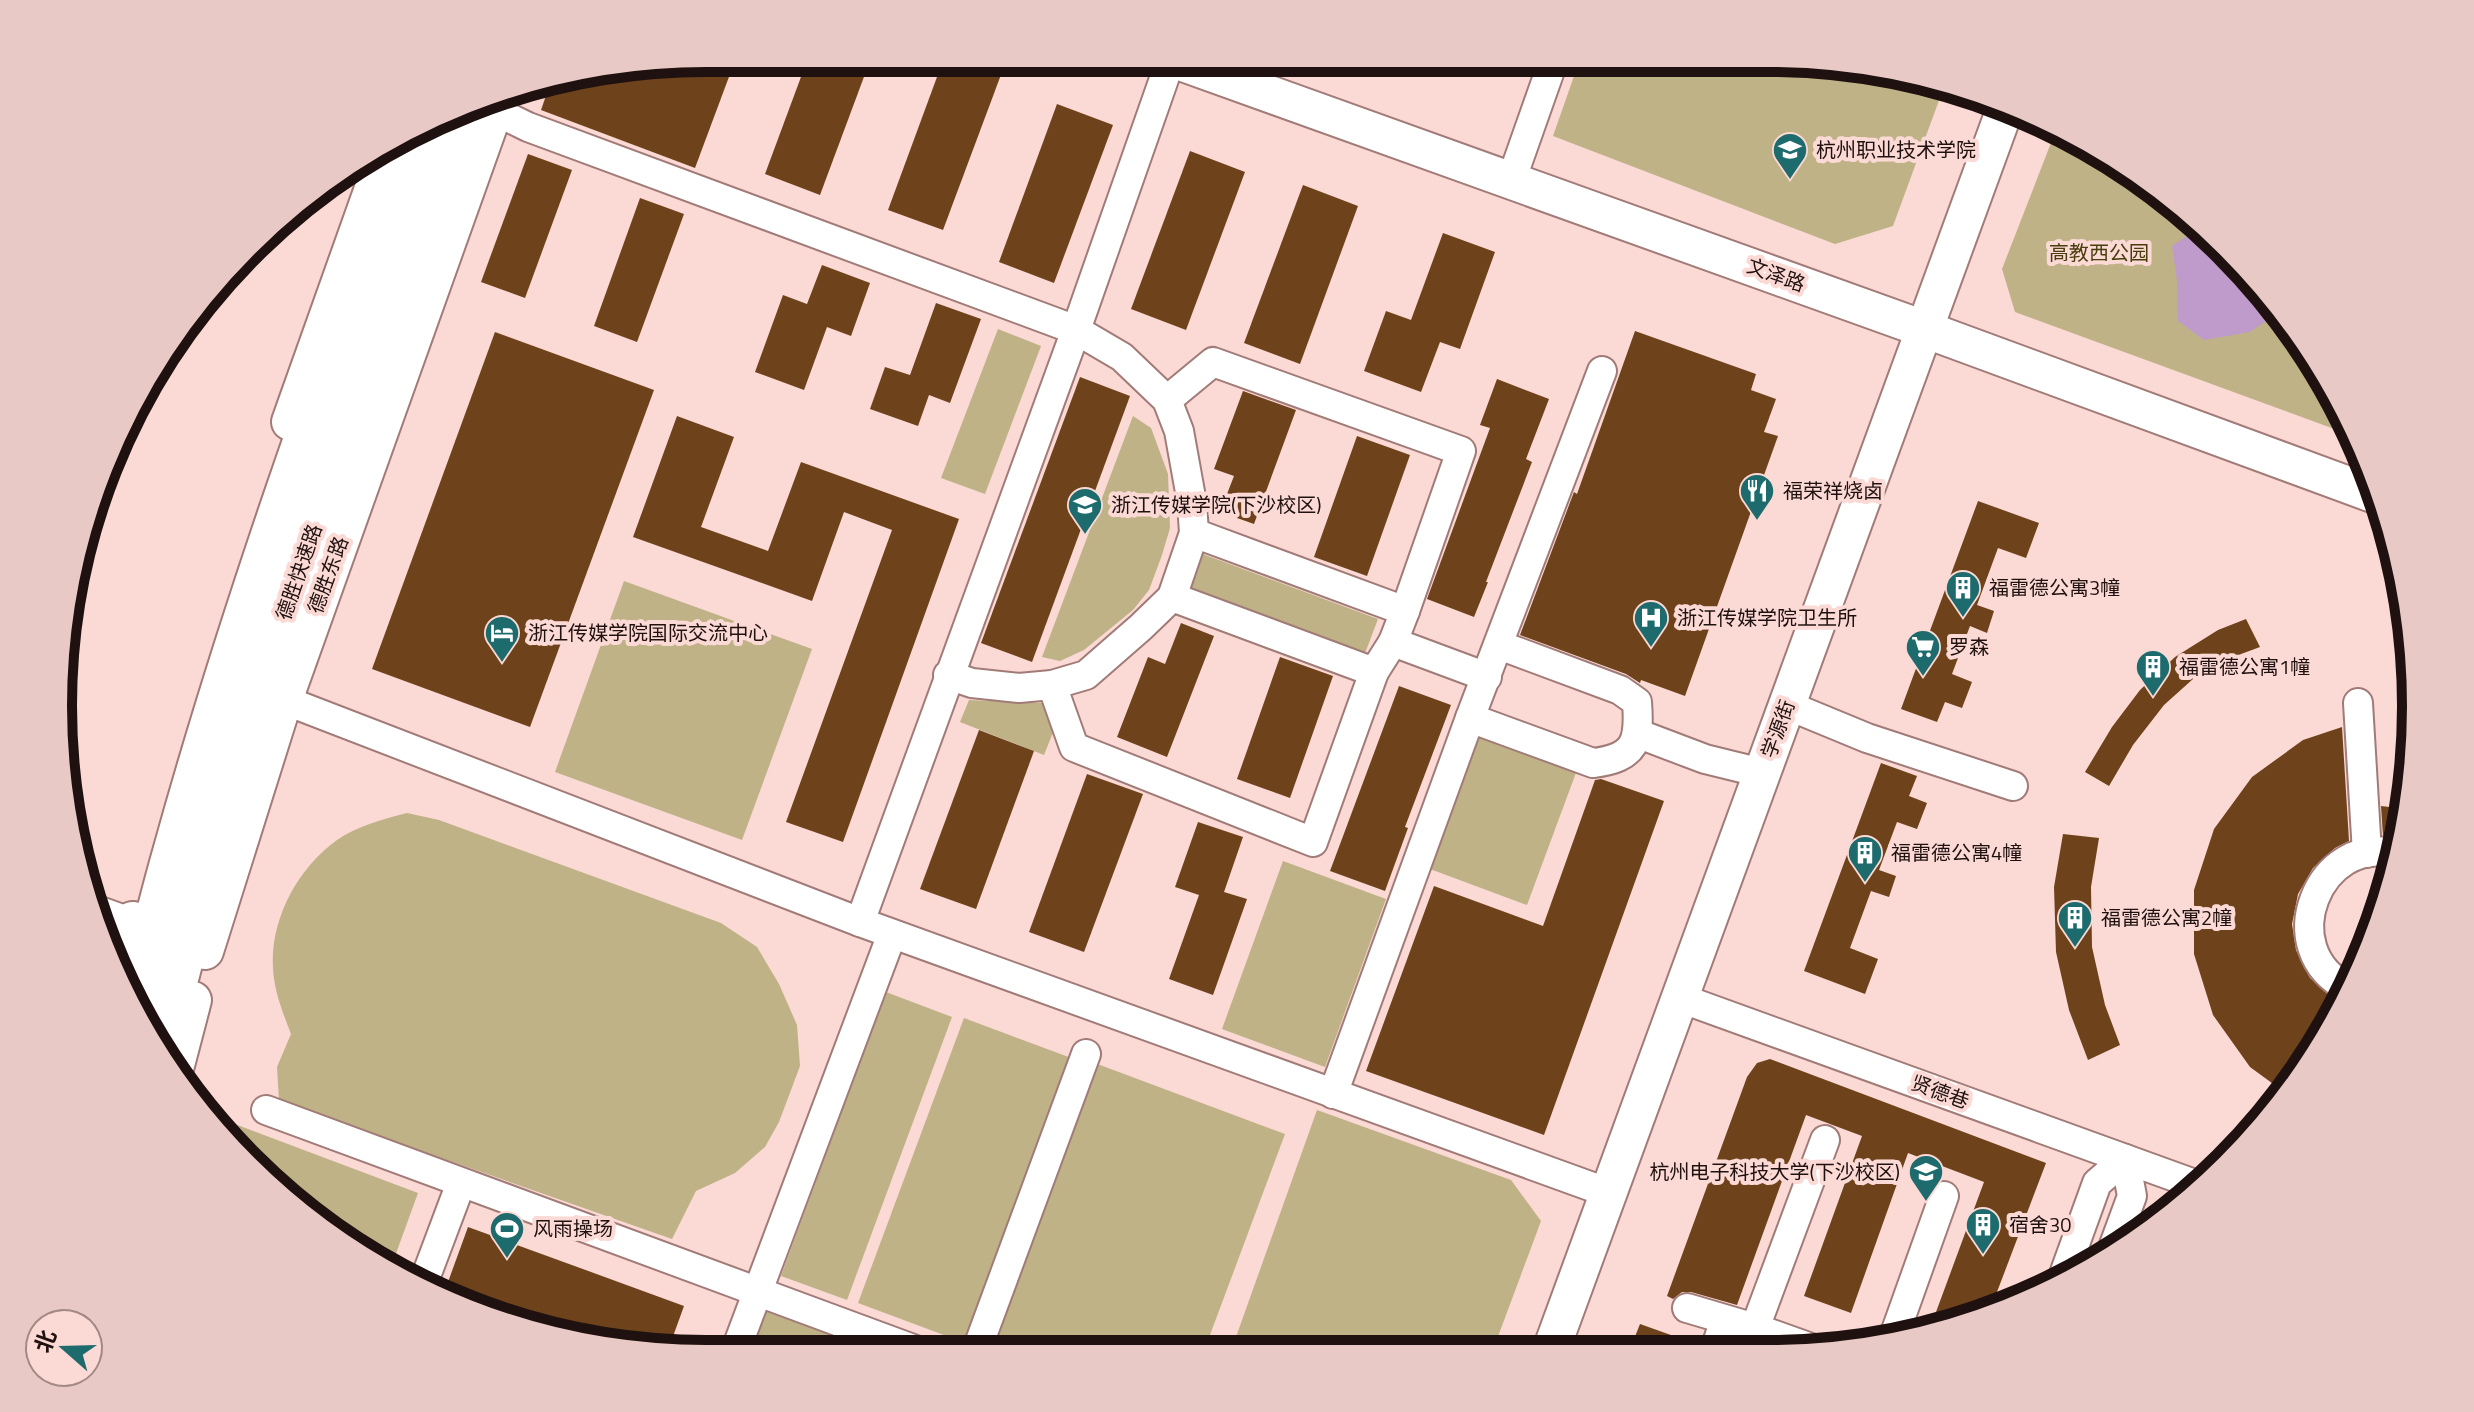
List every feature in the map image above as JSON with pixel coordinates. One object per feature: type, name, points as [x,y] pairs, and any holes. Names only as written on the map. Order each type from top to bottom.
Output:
[{"type":"highway","name":"德胜快速路","points":[[163,1032],[206,868],[282,621],[374,349],[482,113]]},
{"type":"highway","name":"德胜快速路","points":[[139,989],[174,852],[247,613],[336,348],[411,145]]},
{"type":"main road","name":"文泽路","points":[[1208,72],[2364,491]]},
{"type":"main road","name":"德胜东路","points":[[178,1057],[212,924],[284,700],[483,113]]},
{"type":"main road","name":"学源街","points":[[1935,333],[2003,117]]},
{"type":"main road","name":"学源街","points":[[1555,1340],[1609,1193],[1689,1001],[1935,333],[2023,125]]},
{"type":"main road","points":[[117,941],[115,916],[228,608],[315,346],[383,161]]},
{"type":"main road","name":"学源街","points":[[1576,1340],[1762,773],[1796,709]]},
{"type":"street","points":[[860,922],[1167,72]]},
{"type":"street","points":[[1511,181],[1549,72]]},
{"type":"street","points":[[494,109],[528,127],[1076,330],[1122,357],[1167,400],[1179,431],[1194,533],[1172,597],[1086,675],[1052,685],[1019,688],[972,683],[948,675]]},
{"type":"street","points":[[1052,685],[1074,747],[1313,842],[1374,672],[1393,642],[1405,611],[1461,451],[1213,362],[1167,400]]},
{"type":"street","points":[[1333,1094],[1470,718],[1602,371]]},
{"type":"street","points":[[1194,533],[1405,611]]},
{"type":"street","points":[[1172,597],[1374,672]]},
{"type":"street","points":[[1393,642],[1487,677]]},
{"type":"street","points":[[1470,718],[1593,763],[1610,761],[1626,753],[1639,734],[1637,702],[1620,690],[1499,645]]},
{"type":"street","points":[[284,700],[892,934],[1609,1193]]},
{"type":"street","points":[[2358,703],[2367,853]]},
{"type":"street","points":[[1796,709],[1867,738],[2013,786]]},
{"type":"street","points":[[1639,734],[1705,759],[1762,773]]},
{"type":"street","points":[[2338,983],[2321,964],[2311,942],[2309,918],[2314,896],[2327,876],[2345,861],[2367,853],[2384,854]]},
{"type":"street","points":[[740,1340],[892,934]]},
{"type":"street","name":"贤德巷","points":[[1689,1001],[2188,1182]]},
{"type":"street","points":[[980,1340],[1086,1054]]},
{"type":"street","points":[[266,1110],[888,1340]]},
{"type":"street","points":[[1755,1328],[1825,1140]]},
{"type":"street","points":[[2068,1264],[2097,1183],[2125,1159],[2132,1196],[2118,1234]]},
{"type":"street","points":[[426,1275],[461,1183]]},
{"type":"street","points":[[1897,1327],[1944,1196]]},
{"type":"street","points":[[1687,1308],[1787,1340]]},
{"type":"street","points":[[1718,1340],[1725,1320]]},
{"type":"green space","name":"杭州职业技术学院","points":[[1575,72],[1809,73],[1892,84],[1940,97],[1893,226],[1835,244],[1553,136]]},
{"type":"green space","name":"高教西公园","points":[[2052,139],[2154,203],[2216,258],[2271,320],[2317,389],[2339,431],[2015,312],[2002,269]]},
{"type":"green space","points":[[998,329],[1041,346],[985,494],[941,478]]},
{"type":"green space","points":[[1133,416],[1151,428],[1168,474],[1170,528],[1149,590],[1133,610],[1084,650],[1060,661],[1042,657]]},
{"type":"green space","points":[[1200,553],[1378,619],[1364,656],[1187,591]]},
{"type":"green space","points":[[624,581],[812,649],[742,840],[555,772]]},
{"type":"green space","points":[[969,700],[1042,703],[1054,730],[1044,755],[960,722]]},
{"type":"green space","points":[[1480,734],[1577,770],[1527,905],[1430,869]]},
{"type":"green space","points":[[407,813],[439,820],[721,923],[757,947],[779,984],[797,1025],[800,1066],[779,1122],[765,1147],[735,1173],[696,1191],[672,1239],[279,1101],[277,1067],[291,1034],[275,985],[273,950],[276,931],[289,896],[310,865],[337,840],[380,820]]},
{"type":"green space","points":[[1283,861],[1386,899],[1325,1067],[1222,1029]]},
{"type":"green space","points":[[886,992],[952,1017],[847,1300],[781,1276]]},
{"type":"green space","points":[[964,1018],[1074,1059],[969,1340],[957,1340],[858,1303]]},
{"type":"green space","points":[[1092,1062],[1285,1134],[1208,1340],[993,1340]]},
{"type":"green space","points":[[1317,1110],[1511,1180],[1541,1221],[1497,1340],[1235,1340]]},
{"type":"green space","points":[[226,1121],[418,1193],[394,1258],[354,1233],[288,1183]]},
{"type":"green space","points":[[758,1292],[888,1340],[740,1340]]},
{"type":"shaded area","points":[[2191,234],[2245,288],[2270,319],[2250,332],[2204,340],[2178,321],[2172,246]]},
{"type":"building","points":[[731,72],[695,168],[541,110],[547,93],[582,84],[665,73]]},
{"type":"building","points":[[803,72],[866,72],[820,195],[765,174]]},
{"type":"building","points":[[939,72],[1002,72],[943,230],[888,210]]},
{"type":"building","points":[[1057,104],[1113,125],[1054,283],[999,262]]},
{"type":"building","points":[[1190,151],[1245,172],[1186,330],[1131,309]]},
{"type":"building","points":[[528,154],[572,170],[525,298],[481,282]]},
{"type":"building","points":[[1303,185],[1358,206],[1300,364],[1244,343]]},
{"type":"building","points":[[640,198],[684,214],[637,342],[594,326]]},
{"type":"building","points":[[1443,233],[1495,252],[1460,349],[1440,342],[1421,392],[1364,371],[1386,311],[1411,320]]},
{"type":"building","points":[[822,265],[870,283],[851,336],[827,327],[804,390],[755,372],[783,295],[807,304]]},
{"type":"building","points":[[936,303],[981,319],[950,403],[929,395],[918,426],[870,409],[885,367],[910,375]]},
{"type":"building","points":[[1635,331],[1756,374],[1751,390],[1776,399],[1764,432],[1778,436],[1685,696],[1641,680],[1640,683],[1626,674],[1520,635],[1574,492],[1577,494]]},
{"type":"building","name":"浙江传媒学院国际交流中心","points":[[495,332],[654,390],[530,727],[372,669]]},
{"type":"building","points":[[1080,377],[1130,396],[1032,662],[981,643]]},
{"type":"building","points":[[1497,379],[1549,399],[1526,459],[1532,462],[1474,617],[1427,599],[1490,428],[1480,425]]},
{"type":"building","points":[[1243,391],[1296,410],[1254,524],[1220,512],[1234,476],[1214,469]]},
{"type":"building","points":[[677,416],[734,437],[701,527],[768,551],[801,462],[959,519],[843,842],[786,822],[892,530],[844,512],[812,601],[633,537]]},
{"type":"building","points":[[1357,436],[1410,455],[1367,576],[1314,557]]},
{"type":"building","name":"福雷德公寓3幢","points":[[1978,501],[2039,523],[2026,558],[1998,548],[1977,605],[1994,611],[1987,633],[1970,626],[1952,674],[1972,682],[1962,708],[1945,702],[1937,722],[1901,709]]},
{"type":"building","name":"福雷德公寓1幢","points":[[2246,619],[2260,647],[2233,657],[2193,679],[2164,705],[2133,745],[2109,786],[2085,772],[2112,727],[2140,690],[2175,657],[2218,630]]},
{"type":"building","points":[[1181,623],[1214,636],[1167,757],[1117,737],[1148,657],[1165,664]]},
{"type":"building","points":[[1280,657],[1333,676],[1290,798],[1237,779]]},
{"type":"building","points":[[1399,686],[1451,705],[1405,827],[1408,828],[1385,891],[1330,871]]},
{"type":"building","points":[[2342,727],[2349,841],[2335,848],[2313,868],[2298,894],[2292,924],[2296,950],[2310,978],[2332,996],[2275,1086],[2250,1067],[2213,1015],[2194,954],[2194,890],[2214,829],[2252,777],[2303,740]]},
{"type":"building","points":[[979,730],[1034,751],[976,909],[920,889]]},
{"type":"building","name":"福雷德公寓4幢","points":[[1881,763],[1917,776],[1909,796],[1927,803],[1917,829],[1897,822],[1879,870],[1896,876],[1889,897],[1871,891],[1850,948],[1878,959],[1865,994],[1804,971]]},
{"type":"building","points":[[1087,774],[1143,794],[1084,952],[1029,932]]},
{"type":"building","points":[[1601,779],[1664,801],[1544,1135],[1366,1071],[1434,886],[1543,926],[1595,780]]},
{"type":"building","points":[[2381,806],[2394,808],[2388,837],[2383,836]]},
{"type":"building","points":[[1198,822],[1243,837],[1224,892],[1247,899],[1213,995],[1169,979],[1199,895],[1175,887]]},
{"type":"building","name":"福雷德公寓2幢","points":[[2063,834],[2099,838],[2091,887],[2092,947],[2105,1005],[2120,1045],[2088,1060],[2069,1010],[2056,952],[2054,887]]},
{"type":"building","points":[[1770,1059],[2046,1163],[1995,1298],[1934,1317],[1984,1182],[1908,1153],[1851,1313],[1804,1296],[1862,1136],[1806,1115],[1737,1305],[1691,1292],[1682,1292],[1673,1299],[1667,1296],[1747,1077],[1757,1063]]},
{"type":"building","name":"风雨操场","points":[[468,1227],[684,1306],[672,1339],[665,1339],[582,1328],[502,1306],[447,1285]]},
{"type":"building","points":[[1640,1324],[1685,1340],[1634,1340]]},
{"type":"place","name":"杭州职业技术学院","points":[[1790,181]]},
{"type":"place","name":"福荣祥烧卤","points":[[1757,522]]},
{"type":"place","name":"浙江传媒学院(下沙校区)","points":[[1085,536]]},
{"type":"place","name":"福雷德公寓3幢","points":[[1963,619]]},
{"type":"place","name":"浙江传媒学院卫生所","points":[[1651,649]]},
{"type":"place","name":"浙江传媒学院国际交流中心","points":[[502,664]]},
{"type":"place","name":"罗森","points":[[1923,678]]},
{"type":"place","name":"福雷德公寓1幢","points":[[2153,698]]},
{"type":"place","name":"福雷德公寓4幢","points":[[1865,884]]},
{"type":"place","name":"福雷德公寓2幢","points":[[2075,949]]},
{"type":"place","name":"杭州电子科技大学(下沙校区)","points":[[1926,1203]]},
{"type":"place","name":"宿舍30","points":[[1983,1256]]},
{"type":"place","name":"风雨操场","points":[[507,1260]]}]
